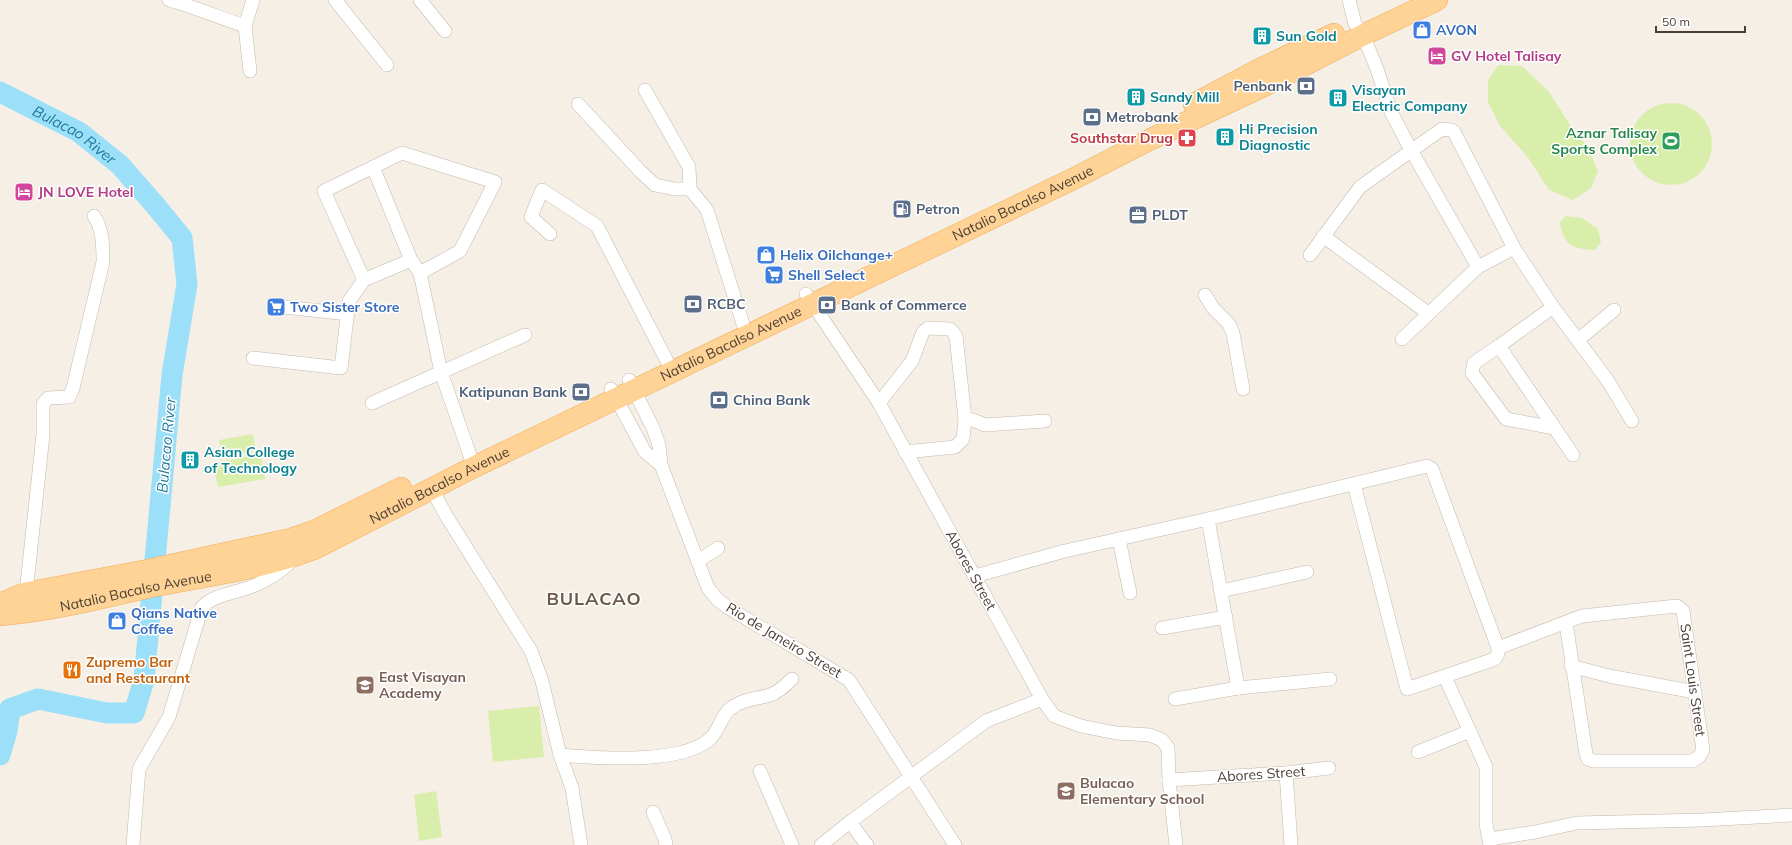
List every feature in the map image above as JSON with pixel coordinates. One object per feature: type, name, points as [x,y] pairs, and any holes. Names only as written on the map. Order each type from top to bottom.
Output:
[{"type":"main road","name":"Natalio Bacalso Avenue","points":[[1359,30],[1407,0]]},
{"type":"main road","name":"Natalio Bacalso Avenue","points":[[0,604],[29,602],[58,608],[149,579],[187,571],[254,566],[294,547],[335,521],[752,332],[810,300],[989,207],[1142,131],[1260,69],[1437,0]]},
{"type":"main road","name":"Natalio Bacalso Avenue","points":[[622,390],[667,361],[743,324],[810,300]]},
{"type":"main road","name":"Natalio Bacalso Avenue","points":[[294,547],[343,535],[431,488],[472,460]]},
{"type":"main road","name":"Natalio Bacalso Avenue","points":[[0,616],[29,602]]},
{"type":"street","points":[[169,0],[190,5],[218,17],[245,26]]},
{"type":"street","points":[[250,71],[245,26],[253,0]]},
{"type":"street","points":[[335,0],[387,65]]},
{"type":"street","points":[[420,0],[445,31]]},
{"type":"street","points":[[1348,0],[1359,30],[1377,69],[1388,106],[1410,150],[1478,267]]},
{"type":"street","points":[[645,90],[689,167],[690,189],[707,210],[743,324]]},
{"type":"street","points":[[578,104],[655,185],[674,189],[690,189]]},
{"type":"street","points":[[1310,255],[1360,187],[1410,150],[1442,129],[1454,132],[1514,248],[1553,307],[1608,381],[1632,422]]},
{"type":"street","points":[[364,280],[324,191],[402,153],[495,182],[460,251],[420,273]]},
{"type":"street","points":[[372,167],[411,260],[420,273],[441,372],[472,460]]},
{"type":"street","points":[[550,234],[531,217],[542,190],[597,226],[667,361]]},
{"type":"street","points":[[29,602],[43,435],[43,404],[48,398],[68,397],[73,388],[103,262],[103,244],[98,221],[94,216]]},
{"type":"street","points":[[1324,236],[1428,313]]},
{"type":"street","points":[[1402,339],[1478,267],[1514,248]]},
{"type":"street","points":[[254,358],[341,368],[349,301],[364,280],[411,260]]},
{"type":"street","points":[[1205,295],[1213,308],[1229,324],[1233,333],[1243,389]]},
{"type":"street","name":"Abores Street","points":[[810,300],[879,404],[1042,699],[1054,716],[1081,726],[1116,733],[1150,735],[1162,740],[1168,748],[1169,780],[1176,845]]},
{"type":"street","points":[[276,306],[348,314]]},
{"type":"street","points":[[1553,307],[1474,363],[1472,373],[1506,419],[1555,428]]},
{"type":"street","points":[[1578,340],[1614,310]]},
{"type":"street","points":[[879,404],[912,361],[923,332],[928,328],[950,329],[956,336],[965,419],[963,439],[955,447],[905,452]]},
{"type":"street","points":[[372,403],[525,336]]},
{"type":"street","points":[[1500,346],[1573,455]]},
{"type":"street","name":"Rio de Janeiro Street","points":[[622,390],[645,452],[661,465]]},
{"type":"street","name":"Rio de Janeiro Street","points":[[622,390],[653,428],[659,445],[661,465],[708,588],[718,600],[849,680],[955,845]]},
{"type":"street","points":[[965,419],[973,420],[985,425],[1045,421]]},
{"type":"street","points":[[975,576],[1064,551],[1208,519],[1424,466],[1431,467],[1498,648],[1498,654],[1495,659],[1407,689],[1354,484]]},
{"type":"street","points":[[431,488],[447,517],[532,651],[542,681],[560,755],[572,788],[581,845]]},
{"type":"street","points":[[1208,519],[1238,688]]},
{"type":"street","points":[[1119,539],[1130,593]]},
{"type":"street","points":[[133,845],[140,769],[169,717],[202,607],[209,600],[255,586],[285,570],[294,547]]},
{"type":"street","points":[[698,561],[718,548]]},
{"type":"street","points":[[1221,591],[1307,572]]},
{"type":"street","name":"Saint Louis Street","points":[[1566,623],[1582,616],[1677,606],[1683,611],[1703,750],[1699,757],[1692,761],[1594,761],[1588,759],[1571,666]]},
{"type":"street","points":[[1162,628],[1226,617]]},
{"type":"street","points":[[1498,648],[1566,623],[1571,666],[1609,676],[1695,692]]},
{"type":"street","points":[[1445,677],[1486,767],[1486,824],[1490,842],[1577,823],[1702,820],[1792,815]]},
{"type":"street","points":[[560,755],[613,759],[658,756],[689,751],[710,739],[729,709],[754,698],[770,695],[781,689],[792,679]]},
{"type":"street","points":[[1174,699],[1238,688],[1330,679]]},
{"type":"street","points":[[821,845],[986,721],[1042,699]]},
{"type":"street","points":[[1418,752],[1470,730]]},
{"type":"street","name":"Abores Street","points":[[1169,780],[1286,773],[1329,768]]},
{"type":"street","points":[[760,771],[792,845]]},
{"type":"street","points":[[1286,773],[1291,845]]},
{"type":"street","points":[[653,812],[665,839],[666,845]]},
{"type":"street","points":[[850,822],[867,845]]},
{"type":"green space","points":[[1498,65],[1522,66],[1549,92],[1572,128],[1587,146],[1598,171],[1591,188],[1573,200],[1549,190],[1527,156],[1500,126],[1488,102],[1488,80]]},
{"type":"green space","name":"Aznar Talisay Sports Complex","points":[[1671,103],[1687,106],[1700,115],[1709,128],[1712,144],[1709,160],[1700,173],[1687,182],[1671,185],[1655,182],[1642,173],[1633,160],[1630,144],[1633,128],[1642,115],[1655,106]]},
{"type":"green space","points":[[1566,216],[1582,218],[1598,229],[1601,242],[1595,250],[1575,247],[1567,241],[1561,230],[1560,222]]},
{"type":"green space","points":[[253,434],[256,451],[223,456],[219,440]]},
{"type":"green space","points":[[261,454],[265,479],[218,487],[213,463]]},
{"type":"green space","points":[[539,706],[544,757],[493,762],[488,711]]},
{"type":"green space","points":[[436,791],[442,837],[419,841],[414,795]]},
{"type":"waterway","name":"Bulacao River","points":[[0,92],[79,132],[120,165],[182,238],[187,284],[172,375],[144,680],[134,713],[107,713],[38,699],[10,709],[7,731],[0,755]]},
{"type":"place","name":"AVON","points":[[1422,30]]},
{"type":"place","name":"Sun Gold","points":[[1262,36]]},
{"type":"place","name":"GV Hotel Talisay","points":[[1437,56]]},
{"type":"place","name":"Penbank","points":[[1306,86]]},
{"type":"place","name":"Sandy Mill","points":[[1136,97]]},
{"type":"place","name":"Visayan Electric Company","points":[[1338,98]]},
{"type":"place","name":"Metrobank","points":[[1092,117]]},
{"type":"place","name":"Hi Precision Diagnostic","points":[[1225,137]]},
{"type":"place","name":"Southstar Drug","points":[[1187,138]]},
{"type":"place","name":"Aznar Talisay Sports Complex","points":[[1671,141]]},
{"type":"place","name":"JN LOVE Hotel","points":[[24,192]]},
{"type":"place","name":"Petron","points":[[902,209]]},
{"type":"place","name":"PLDT","points":[[1138,215]]},
{"type":"place","name":"Helix Oilchange+","points":[[766,255]]},
{"type":"place","name":"Shell Select","points":[[774,275]]},
{"type":"place","name":"RCBC","points":[[693,304]]},
{"type":"place","name":"Bank of Commerce","points":[[827,305]]},
{"type":"place","name":"Two Sister Store","points":[[276,307]]},
{"type":"place","name":"Katipunan Bank","points":[[581,392]]},
{"type":"place","name":"China Bank","points":[[719,400]]},
{"type":"place","name":"Asian College of Technology","points":[[190,460]]},
{"type":"place","name":"Qians Native Coffee","points":[[117,621]]},
{"type":"place","name":"Zupremo Bar and Restaurant","points":[[72,670]]},
{"type":"place","name":"East Visayan Academy","points":[[365,685]]},
{"type":"place","name":"Bulacao Elementary School","points":[[1066,791]]},
{"type":"district","name":"BULACAO","points":[[594,598]]}]
